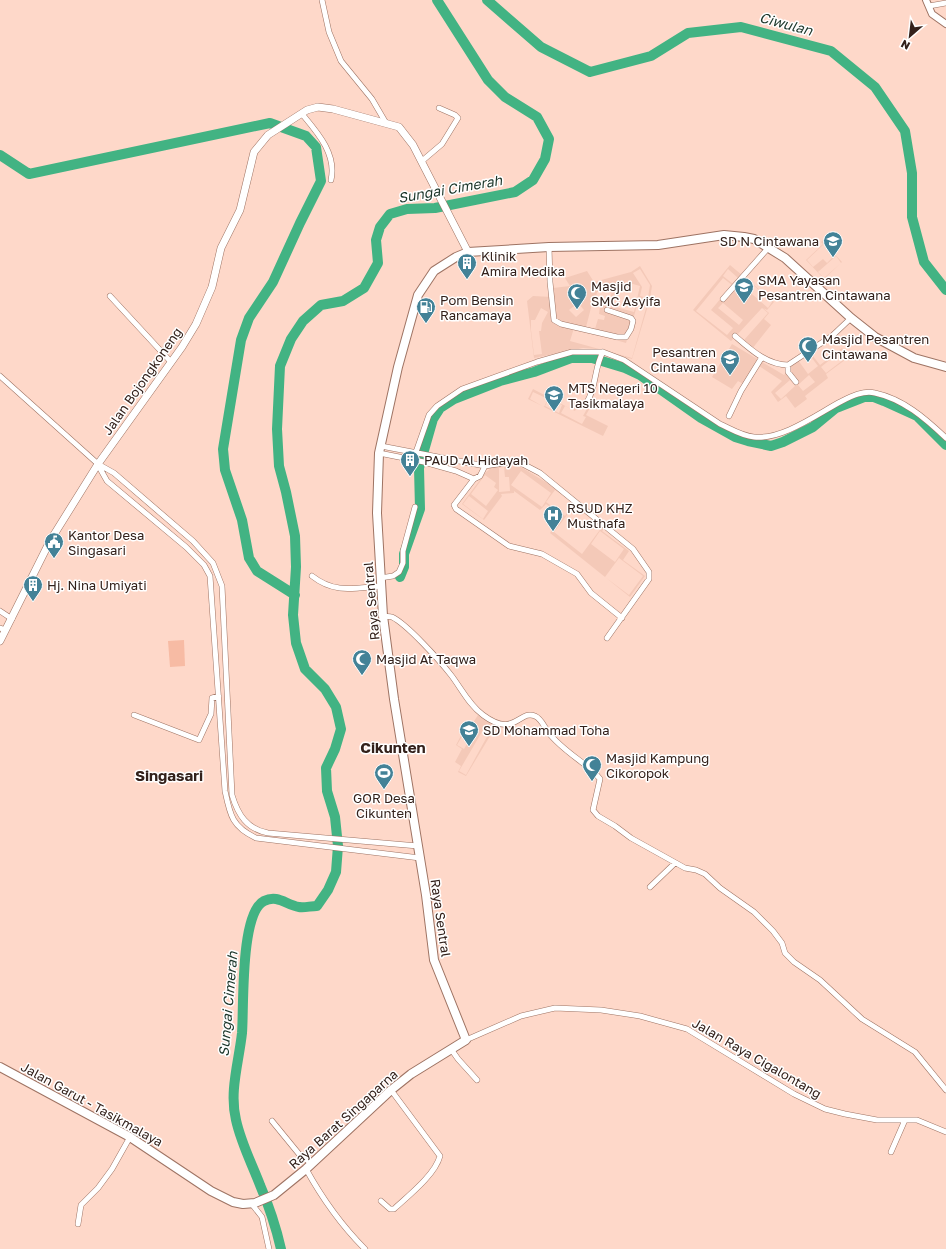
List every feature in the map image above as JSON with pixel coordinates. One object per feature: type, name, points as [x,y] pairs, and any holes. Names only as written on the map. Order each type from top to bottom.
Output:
[{"type":"main road","name":"Jalan Bojongkoneng","points":[[0,641],[3,629],[12,619],[50,541],[98,464],[188,339],[207,299],[221,248],[240,210],[254,152],[262,140],[312,108],[325,108],[386,123],[403,130],[422,161],[468,252]]},
{"type":"main road","points":[[468,252],[549,247],[658,245],[724,235],[754,239],[769,247],[797,267],[851,318],[875,338],[890,347],[925,362],[946,367]]},
{"type":"main road","name":"Raya Sentral","points":[[466,1040],[434,960],[383,616],[377,513],[380,449],[399,361],[418,295],[434,271],[456,257],[468,252]]},
{"type":"main road","name":"Raya Barat Singaparna","points":[[233,1202],[253,1203],[274,1195],[309,1166],[391,1090],[411,1074],[466,1040]]},
{"type":"main road","name":"Jalan Garut - Tasikmalaya","points":[[0,1067],[130,1136],[211,1191],[233,1202]]},
{"type":"street","points":[[322,0],[329,32],[341,61],[372,99],[386,123]]},
{"type":"street","points":[[926,0],[932,14],[946,24]]},
{"type":"street","points":[[929,6],[946,3]]},
{"type":"street","points":[[422,161],[442,144],[458,118],[456,115],[439,108]]},
{"type":"street","points":[[299,116],[325,146],[329,154],[333,170],[331,180]]},
{"type":"street","points":[[549,247],[550,282],[554,320],[561,324],[617,337],[626,337],[631,329],[631,318],[607,310]]},
{"type":"street","points":[[723,299],[769,247]]},
{"type":"street","points":[[110,296],[171,362]]},
{"type":"street","points":[[735,336],[762,357],[775,363],[788,365],[832,336],[851,318]]},
{"type":"street","points":[[420,453],[429,415],[437,406],[462,389],[538,362],[572,352],[604,352],[624,360],[646,373],[720,424],[735,432],[753,438],[775,436],[846,399],[861,393],[874,392],[905,404],[946,438]]},
{"type":"street","points":[[587,402],[594,388],[598,364],[604,352]]},
{"type":"street","points":[[729,416],[741,391],[762,357]]},
{"type":"street","points":[[788,365],[788,372],[796,382]]},
{"type":"street","points":[[0,376],[98,464],[114,473],[158,510],[205,553],[213,563],[222,586],[232,795],[236,809],[243,820],[259,831],[334,840],[418,846]]},
{"type":"street","points":[[380,449],[420,453],[485,466],[517,462],[525,464],[540,473],[633,548],[649,572],[649,579],[607,638]]},
{"type":"street","points":[[380,449],[474,479]]},
{"type":"street","points":[[456,472],[459,461]]},
{"type":"street","points":[[98,464],[107,481],[152,517],[204,565],[210,576],[218,670],[225,791],[229,811],[239,828],[256,838],[420,858]]},
{"type":"street","points":[[485,466],[480,476],[474,479],[454,505],[456,509],[509,546],[542,554],[576,574],[591,593],[622,618]]},
{"type":"street","points":[[312,576],[332,588],[380,582],[399,572],[403,563],[403,551],[415,507]]},
{"type":"street","points":[[152,517],[158,510]]},
{"type":"street","points":[[0,611],[12,619]]},
{"type":"street","points":[[383,616],[393,618],[422,642],[451,675],[474,708],[499,726],[504,726],[529,715],[536,716],[540,719],[548,733],[594,772],[600,779],[593,810],[598,816],[631,838],[684,868],[696,870],[705,874],[720,888],[754,912],[773,931],[782,943],[785,953],[794,962],[820,980],[862,1019],[915,1052],[946,1090]]},
{"type":"street","points":[[218,670],[226,670]]},
{"type":"street","points":[[134,715],[199,740],[202,737],[211,714],[212,698],[219,696]]},
{"type":"street","points":[[223,762],[230,762]]},
{"type":"street","points":[[334,840],[334,848]]},
{"type":"street","points":[[650,887],[674,862]]},
{"type":"street","name":"Jalan Raya Cigalontang","points":[[466,1040],[521,1016],[555,1008],[601,1010],[640,1016],[687,1029],[794,1094],[825,1109],[877,1120],[917,1120],[945,1130]]},
{"type":"street","points":[[452,1049],[458,1059],[477,1080]]},
{"type":"street","points":[[382,1201],[390,1209],[394,1210],[414,1192],[438,1164],[440,1156],[391,1090]]},
{"type":"street","points":[[891,1152],[906,1120]]},
{"type":"street","points":[[272,1121],[309,1166],[322,1197],[351,1235],[365,1249]]},
{"type":"street","points":[[78,1224],[81,1205],[98,1188],[112,1169],[130,1136]]},
{"type":"street","points":[[253,1203],[262,1217],[269,1249]]},
{"type":"shaded area","name":"SD N Cintawana","points":[[829,235],[838,245],[832,251],[842,262],[841,263],[836,256],[818,272],[824,278],[840,264],[824,279],[806,260],[823,244],[821,242]],"holes":[[[824,244],[834,256],[827,263],[823,259],[813,267],[807,260]]]},
{"type":"shaded area","name":"SMA Yayasan Pesantren Cintawana","points":[[730,265],[774,302],[767,310],[763,308],[769,313],[764,319],[771,325],[752,349],[737,335],[731,341],[693,310]],"holes":[[[728,269],[738,278],[733,284],[723,276]],[[723,278],[732,285],[711,310],[733,328],[727,335],[696,311]],[[750,282],[772,302],[768,308],[745,288]],[[723,303],[743,320],[739,325],[718,308]],[[762,308],[768,313],[744,340],[737,335]]]},
{"type":"shaded area","points":[[640,266],[652,286],[650,299],[632,359],[596,349],[583,348],[534,358],[527,301],[533,296],[552,297],[553,288],[570,286],[565,278],[587,271],[594,282],[631,272]],"holes":[[[640,269],[650,285],[648,298],[640,296],[642,287],[633,273]],[[626,282],[640,286],[634,312],[612,306],[617,289],[623,291]],[[602,288],[612,290],[609,306],[595,302],[597,292],[600,292]],[[639,299],[648,301],[632,358],[570,341],[574,328],[626,343]],[[578,303],[584,310],[576,317],[569,310]],[[592,304],[600,306],[599,314],[605,316],[604,320],[598,319],[595,329],[586,327]],[[541,308],[548,312],[542,323],[541,331],[539,331],[542,354],[534,355],[531,320],[535,320]]]},
{"type":"shaded area","name":"Pesantren Cintawana","points":[[732,344],[784,375],[795,362],[809,351],[820,365],[842,348],[849,357],[826,374],[828,378],[805,396],[807,399],[795,408],[786,396],[778,402],[771,392],[782,381],[756,364],[743,384],[738,381],[732,389],[712,377]],"holes":[[[842,350],[847,357],[826,373],[821,367]],[[808,353],[818,366],[808,374],[798,360]],[[809,375],[815,382],[803,391],[798,385]],[[790,380],[795,386],[781,399],[775,393]]]},
{"type":"shaded area","name":"MTS Negeri 10 Tasikmalaya","points":[[533,389],[573,410],[579,400],[591,406],[586,415],[608,426],[603,436],[544,407],[548,399],[533,392],[530,399],[543,406],[528,399]],"holes":[[[549,399],[562,405],[559,413],[545,406]],[[579,402],[588,407],[583,416],[586,417],[582,424],[561,413],[565,406],[575,411]]]},
{"type":"shaded area","name":"RSUD KHZ Musthafa","points":[[503,466],[521,467],[557,489],[607,526],[602,531],[629,551],[623,560],[645,576],[630,597],[605,577],[550,533],[563,516],[546,504],[540,510],[514,491],[514,493],[501,494],[502,496],[484,520],[462,504],[485,473],[491,468]],"holes":[[[504,467],[505,477],[509,477],[510,491],[499,492],[499,468]],[[521,471],[551,493],[542,507],[511,485]],[[485,475],[496,483],[494,487],[498,490],[486,506],[471,494]],[[555,490],[574,503],[565,516],[546,502]],[[469,496],[488,511],[483,519],[463,504]],[[574,506],[602,527],[582,554],[554,532]],[[600,531],[624,549],[615,562],[591,544]],[[619,558],[643,576],[629,595],[605,577]]]},
{"type":"shaded area","points":[[184,640],[185,666],[170,667],[168,641]]},
{"type":"shaded area","name":"SD Mohammad Toha","points":[[478,715],[496,726],[466,776],[458,772],[461,766],[455,762],[462,749],[456,745],[464,730],[471,726]],"holes":[[[483,730],[489,733],[466,775],[459,771]],[[465,731],[472,735],[464,749],[457,745]]]},
{"type":"waterway","name":"Sungai Cimerah","points":[[281,1249],[269,1209],[241,1137],[234,1109],[235,1076],[242,1033],[247,941],[256,909],[264,901],[269,899],[278,899],[299,907],[317,906],[328,890],[336,872],[338,846],[335,817],[327,791],[326,768],[335,749],[341,729],[336,707],[325,689],[305,669],[296,643],[293,615],[296,567],[295,536],[279,466],[277,429],[280,366],[291,339],[303,321],[321,305],[343,301],[364,288],[378,263],[376,240],[380,227],[390,214],[407,209],[435,208],[515,192],[533,180],[545,159],[549,139],[537,117],[505,97],[488,80],[437,0]]},
{"type":"waterway","name":"Ciwulan","points":[[487,0],[541,47],[590,72],[651,56],[688,33],[741,27],[831,51],[875,87],[905,131],[912,173],[912,217],[924,262],[946,290]]},
{"type":"waterway","points":[[0,155],[29,174],[270,123],[306,136],[316,147],[321,181],[273,282],[249,318],[241,340],[223,449],[225,470],[242,520],[249,558],[257,571],[295,595]]},
{"type":"waterway","points":[[400,577],[404,567],[404,554],[420,509],[419,468],[433,419],[440,408],[454,399],[500,381],[534,372],[571,358],[592,358],[625,368],[640,375],[701,418],[735,437],[748,441],[771,446],[783,442],[813,427],[836,408],[864,397],[874,397],[917,416],[946,445]]},
{"type":"place","name":"SD N Cintawana","points":[[833,258]]},
{"type":"place","name":"Klinik Amira Medika","points":[[467,280]]},
{"type":"place","name":"SMA Yayasan Pesantren Cintawana","points":[[744,304]]},
{"type":"place","name":"Masjid SMC Asyifa","points":[[577,310]]},
{"type":"place","name":"Pom Bensin Rancamaya","points":[[426,324]]},
{"type":"place","name":"Masjid Pesantren Cintawana","points":[[808,363]]},
{"type":"place","name":"Pesantren Cintawana","points":[[730,376]]},
{"type":"place","name":"MTS Negeri 10 Tasikmalaya","points":[[554,412]]},
{"type":"place","name":"PAUD Al Hidayah","points":[[410,477]]},
{"type":"place","name":"RSUD KHZ Musthafa","points":[[553,532]]},
{"type":"place","name":"Kantor Desa Singasari","points":[[54,559]]},
{"type":"place","name":"Hj. Nina Umiyati","points":[[33,602]]},
{"type":"place","name":"Masjid At Taqwa","points":[[362,676]]},
{"type":"place","name":"SD Mohammad Toha","points":[[469,747]]},
{"type":"place","name":"Masjid Kampung Cikoropok","points":[[592,782]]},
{"type":"place","name":"GOR Desa Cikunten","points":[[384,790]]},
{"type":"district","name":"Cikunten","points":[[393,748]]},
{"type":"district","name":"Singasari","points":[[169,776]]}]
